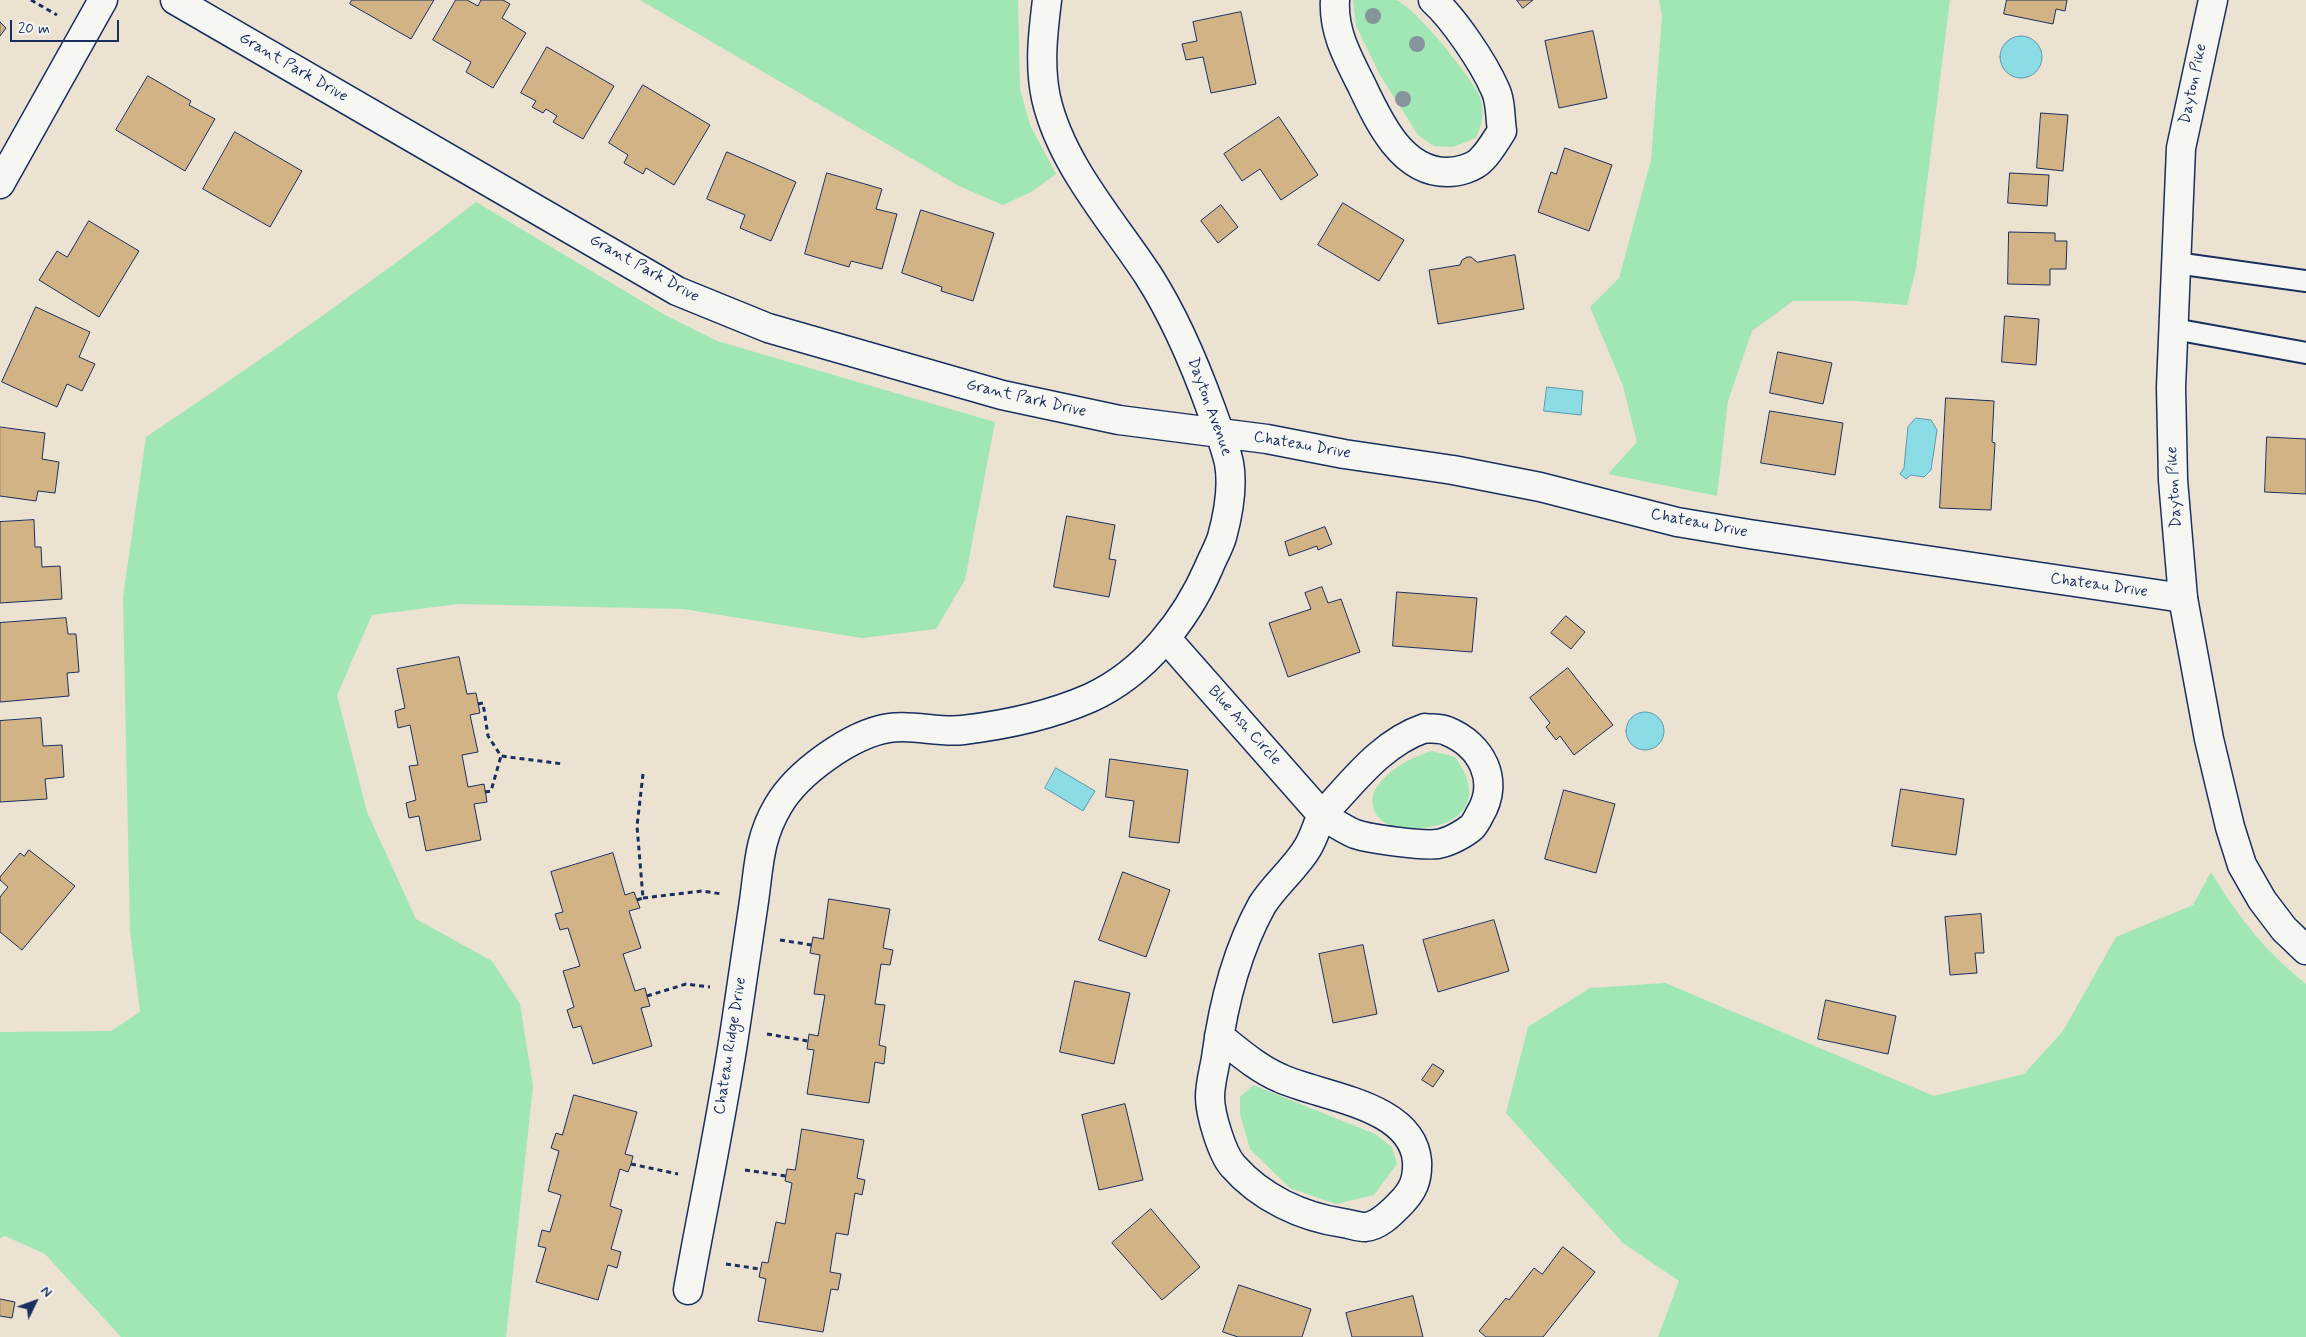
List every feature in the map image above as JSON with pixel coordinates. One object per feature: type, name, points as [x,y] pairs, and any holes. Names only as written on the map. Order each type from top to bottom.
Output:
[{"type":"street","points":[[0,184],[103,0]]},
{"type":"street","name":"Grant Park Drive","points":[[175,0],[677,291],[768,328],[1002,395],[1119,420],[1219,432]]},
{"type":"street","name":"Dayton Avenue","points":[[779,804],[792,787],[820,762],[860,736],[891,727],[956,731],[1038,716],[1091,697],[1122,679],[1166,638],[1199,590],[1222,538],[1229,495],[1229,466],[1197,369],[1176,324],[1150,278],[1091,192],[1060,141],[1046,99],[1040,59],[1047,0]]},
{"type":"street","points":[[1335,0],[1334,16],[1340,39],[1370,104],[1402,154],[1420,167],[1434,172],[1459,172],[1481,161],[1502,131],[1496,90],[1470,46],[1433,0]]},
{"type":"street","name":"Dayton Pike","points":[[2213,0],[2181,148],[2171,387],[2173,480],[2183,598],[2209,739],[2230,827],[2242,865],[2262,900],[2284,929],[2306,950]]},
{"type":"street","name":"Chateau Drive","points":[[1219,432],[1520,483],[1677,522],[2183,598]]},
{"type":"street","name":"Blue Ash Circle","points":[[1166,638],[1322,815],[1352,833],[1365,837],[1438,844],[1455,838],[1473,826],[1486,804],[1490,790],[1486,768],[1471,746],[1446,730],[1425,728],[1405,735],[1388,746],[1322,815]]},
{"type":"street","name":"Chateau Ridge Drive","points":[[688,1290],[735,1028],[763,836],[779,804]]},
{"type":"street","points":[[1219,1036],[1250,1061],[1279,1078],[1371,1108],[1392,1121],[1410,1138],[1416,1155],[1418,1177],[1410,1194],[1387,1218],[1366,1227],[1334,1222],[1301,1213],[1276,1201],[1252,1185],[1231,1165],[1219,1137],[1210,1097],[1219,1036],[1230,982],[1263,904],[1308,847],[1322,815]]},
{"type":"lane","points":[[2176,263],[2306,281]]},
{"type":"lane","points":[[2174,329],[2306,353]]},
{"type":"path","points":[[31,0],[59,16]]},
{"type":"path","points":[[478,704],[483,703],[488,736],[501,756],[492,790],[485,792]]},
{"type":"path","points":[[501,756],[563,764]]},
{"type":"path","points":[[642,774],[637,826],[643,898]]},
{"type":"path","points":[[637,900],[702,891],[754,900]]},
{"type":"path","points":[[647,996],[686,984],[740,990]]},
{"type":"path","points":[[735,1028],[808,1041]]},
{"type":"path","points":[[631,1164],[709,1172],[786,1176]]},
{"type":"green space","points":[[640,0],[1018,0],[1020,89],[1030,125],[1056,174],[1031,192],[1003,205],[959,186]]},
{"type":"green space","points":[[1353,0],[1395,0],[1415,14],[1442,43],[1480,97],[1482,118],[1476,138],[1453,147],[1434,146],[1418,135],[1380,75],[1356,26]]},
{"type":"green space","points":[[1659,0],[1950,0],[1916,269],[1907,305],[1855,301],[1793,301],[1752,331],[1728,401],[1717,496],[1608,474],[1637,442],[1623,386],[1590,307],[1619,278],[1651,160],[1662,16]]},
{"type":"green space","points":[[476,202],[665,315],[717,341],[995,422],[965,580],[936,629],[862,638],[683,609],[458,604],[372,615],[337,695],[367,812],[416,919],[492,961],[520,1004],[533,1086],[506,1337],[121,1337],[45,1254],[5,1236],[0,1238],[0,1032],[111,1031],[140,1012],[130,931],[123,597],[146,437],[313,322]]},
{"type":"green space","points":[[1432,751],[1455,757],[1464,771],[1469,796],[1466,806],[1449,821],[1436,826],[1405,828],[1384,823],[1376,815],[1374,809],[1373,799],[1376,788],[1387,775],[1401,765]]},
{"type":"green space","points":[[2211,872],[2231,904],[2253,932],[2291,972],[2306,984],[2306,1337],[1658,1337],[1679,1281],[1623,1243],[1506,1113],[1528,1027],[1590,988],[1665,983],[1934,1096],[2024,1074],[2063,1031],[2116,937],[2193,905]]},
{"type":"green space","points":[[1253,1085],[1375,1134],[1392,1147],[1397,1164],[1374,1195],[1336,1204],[1290,1188],[1250,1149],[1240,1114],[1240,1097]]},
{"type":"water","points":[[2017,36],[2025,36],[2036,42],[2042,57],[2036,72],[2025,78],[2017,78],[2006,72],[2000,61],[2000,53],[2006,42]]},
{"type":"water","points":[[1547,387],[1583,391],[1581,415],[1544,411]]},
{"type":"water","points":[[1916,418],[1931,420],[1937,430],[1931,470],[1924,477],[1911,475],[1906,479],[1900,474],[1904,468],[1908,427]]},
{"type":"water","points":[[1645,712],[1659,717],[1664,731],[1659,745],[1645,750],[1631,745],[1626,731],[1631,717]]},
{"type":"water","points":[[1056,768],[1095,791],[1083,811],[1045,788]]},
{"type":"building","points":[[352,0],[434,0],[411,39],[350,4]]},
{"type":"building","points":[[456,0],[467,0],[478,6],[481,0],[503,0],[510,4],[502,18],[526,33],[493,88],[466,72],[471,62],[433,40]]},
{"type":"building","points":[[1517,0],[1533,0],[1523,8]]},
{"type":"building","points":[[2007,0],[2067,0],[2065,11],[2056,9],[2053,24],[2004,14]]},
{"type":"building","points":[[1241,12],[1256,84],[1211,93],[1203,57],[1186,60],[1182,44],[1197,41],[1193,22]]},
{"type":"building","points":[[0,22],[6,28],[0,36]]},
{"type":"building","points":[[1593,31],[1607,98],[1559,108],[1545,41]]},
{"type":"building","points":[[547,47],[614,86],[583,139],[553,122],[557,116],[546,109],[543,113],[532,107],[536,101],[521,93]]},
{"type":"building","points":[[148,76],[191,101],[189,105],[215,119],[185,171],[116,130]]},
{"type":"building","points":[[643,85],[710,125],[674,185],[646,168],[643,174],[624,163],[628,155],[609,143]]},
{"type":"building","points":[[2041,113],[2068,115],[2063,171],[2037,168]]},
{"type":"building","points":[[1279,117],[1318,175],[1281,200],[1260,169],[1242,181],[1224,154]]},
{"type":"building","points":[[235,132],[302,171],[270,227],[203,189]]},
{"type":"building","points":[[1565,148],[1612,165],[1589,231],[1538,212],[1551,172],[1556,174]]},
{"type":"building","points":[[727,152],[796,182],[771,241],[740,228],[745,215],[707,199]]},
{"type":"building","points":[[827,173],[882,189],[876,209],[897,214],[882,269],[851,261],[849,267],[805,254]]},
{"type":"building","points":[[2010,173],[2049,175],[2047,206],[2008,203]]},
{"type":"building","points":[[1343,203],[1404,240],[1379,281],[1318,245]]},
{"type":"building","points":[[1221,205],[1238,227],[1218,243],[1201,221]]},
{"type":"building","points":[[921,210],[994,233],[973,301],[941,291],[942,287],[902,273]]},
{"type":"building","points":[[89,221],[139,251],[99,317],[39,280],[57,251],[67,257]]},
{"type":"building","points":[[2009,232],[2055,233],[2055,241],[2067,241],[2066,269],[2050,269],[2050,285],[2008,284]]},
{"type":"building","points":[[1515,255],[1524,309],[1438,324],[1429,270],[1460,265],[1462,260],[1467,257],[1471,257],[1477,262]]},
{"type":"building","points":[[36,307],[90,332],[79,357],[95,364],[82,391],[67,384],[57,407],[2,382]]},
{"type":"building","points":[[2005,316],[2039,319],[2036,365],[2002,362]]},
{"type":"building","points":[[1778,352],[1832,363],[1823,404],[1770,393]]},
{"type":"building","points":[[1946,398],[1994,401],[1992,442],[1995,443],[1991,510],[1940,508]]},
{"type":"building","points":[[1770,411],[1843,423],[1835,475],[1761,463]]},
{"type":"building","points":[[0,427],[45,433],[42,459],[59,462],[55,493],[38,491],[36,501],[0,496]]},
{"type":"building","points":[[2267,437],[2306,439],[2306,494],[2265,492]]},
{"type":"building","points":[[1067,516],[1115,525],[1109,559],[1116,560],[1109,597],[1054,587]]},
{"type":"building","points":[[34,520],[35,547],[41,547],[42,567],[60,566],[62,599],[0,603],[0,522]]},
{"type":"building","points":[[1325,527],[1332,544],[1318,550],[1317,546],[1289,556],[1285,542]]},
{"type":"building","points":[[1322,587],[1328,603],[1341,599],[1360,652],[1288,677],[1269,623],[1311,609],[1305,593]]},
{"type":"building","points":[[1397,592],[1477,598],[1472,652],[1393,646]]},
{"type":"building","points":[[1566,616],[1585,632],[1571,649],[1551,633]]},
{"type":"building","points":[[66,618],[68,634],[76,634],[79,672],[67,673],[69,696],[0,702],[0,623]]},
{"type":"building","points":[[459,657],[467,694],[476,693],[480,713],[470,715],[478,752],[462,755],[468,787],[484,784],[487,802],[474,804],[481,840],[426,851],[419,816],[409,818],[406,803],[416,800],[409,766],[418,765],[410,725],[398,728],[395,711],[405,708],[397,669]]},
{"type":"building","points":[[1568,668],[1613,725],[1574,755],[1560,736],[1556,740],[1546,727],[1550,723],[1530,698]]},
{"type":"building","points":[[41,718],[43,746],[62,745],[64,777],[45,779],[47,799],[0,802],[0,721]]},
{"type":"building","points":[[1110,759],[1188,770],[1179,843],[1129,837],[1134,801],[1106,797]]},
{"type":"building","points":[[1901,789],[1964,799],[1956,855],[1892,846]]},
{"type":"building","points":[[1564,790],[1615,804],[1596,873],[1545,859]]},
{"type":"building","points":[[29,850],[75,886],[22,950],[0,932],[0,897],[8,887],[0,880],[0,877],[20,853],[24,856]]},
{"type":"building","points":[[613,853],[625,895],[634,892],[640,908],[629,911],[641,948],[623,954],[635,991],[645,988],[650,1006],[641,1008],[652,1046],[593,1064],[581,1026],[573,1028],[567,1010],[574,1007],[563,971],[580,966],[568,928],[560,930],[555,914],[563,912],[551,872]]},
{"type":"building","points":[[1123,872],[1170,890],[1146,957],[1099,940]]},
{"type":"building","points":[[829,899],[890,909],[883,948],[893,950],[890,965],[881,964],[875,1004],[885,1005],[879,1045],[886,1047],[884,1064],[875,1062],[869,1103],[807,1094],[814,1050],[807,1049],[809,1034],[818,1036],[825,995],[814,994],[820,955],[810,953],[813,937],[823,939]]},
{"type":"building","points":[[1981,914],[1984,953],[1975,953],[1977,973],[1950,975],[1945,917]]},
{"type":"building","points":[[1494,920],[1509,971],[1438,992],[1423,940]]},
{"type":"building","points":[[1363,945],[1377,1014],[1333,1023],[1319,954]]},
{"type":"building","points":[[1075,981],[1130,993],[1114,1064],[1060,1052]]},
{"type":"building","points":[[1826,1000],[1896,1016],[1888,1054],[1818,1039]]},
{"type":"building","points":[[1433,1064],[1444,1071],[1433,1087],[1422,1080]]},
{"type":"building","points":[[574,1095],[637,1112],[625,1154],[633,1156],[631,1164],[628,1172],[620,1169],[610,1206],[622,1210],[611,1249],[621,1252],[617,1268],[608,1265],[598,1300],[536,1282],[546,1248],[538,1246],[542,1230],[550,1232],[561,1195],[548,1191],[559,1151],[551,1148],[556,1133],[562,1135]]},
{"type":"building","points":[[1125,1104],[1143,1180],[1099,1190],[1082,1115]]},
{"type":"building","points":[[802,1129],[864,1140],[857,1178],[865,1180],[862,1195],[855,1193],[848,1235],[836,1233],[830,1272],[841,1274],[838,1290],[831,1289],[823,1332],[758,1321],[766,1279],[759,1277],[762,1262],[768,1263],[776,1222],[785,1224],[792,1183],[785,1181],[787,1169],[795,1170]]},
{"type":"building","points":[[1151,1209],[1200,1267],[1162,1300],[1112,1243]]},
{"type":"building","points":[[1563,1247],[1595,1272],[1543,1337],[1486,1337],[1479,1331],[1506,1298],[1509,1300],[1534,1268],[1542,1274]]},
{"type":"building","points":[[1239,1285],[1311,1309],[1302,1337],[1238,1337],[1223,1332]]},
{"type":"building","points":[[1413,1296],[1423,1337],[1352,1337],[1346,1313]]},
{"type":"building","points":[[0,1299],[15,1302],[12,1318],[0,1316]]}]
